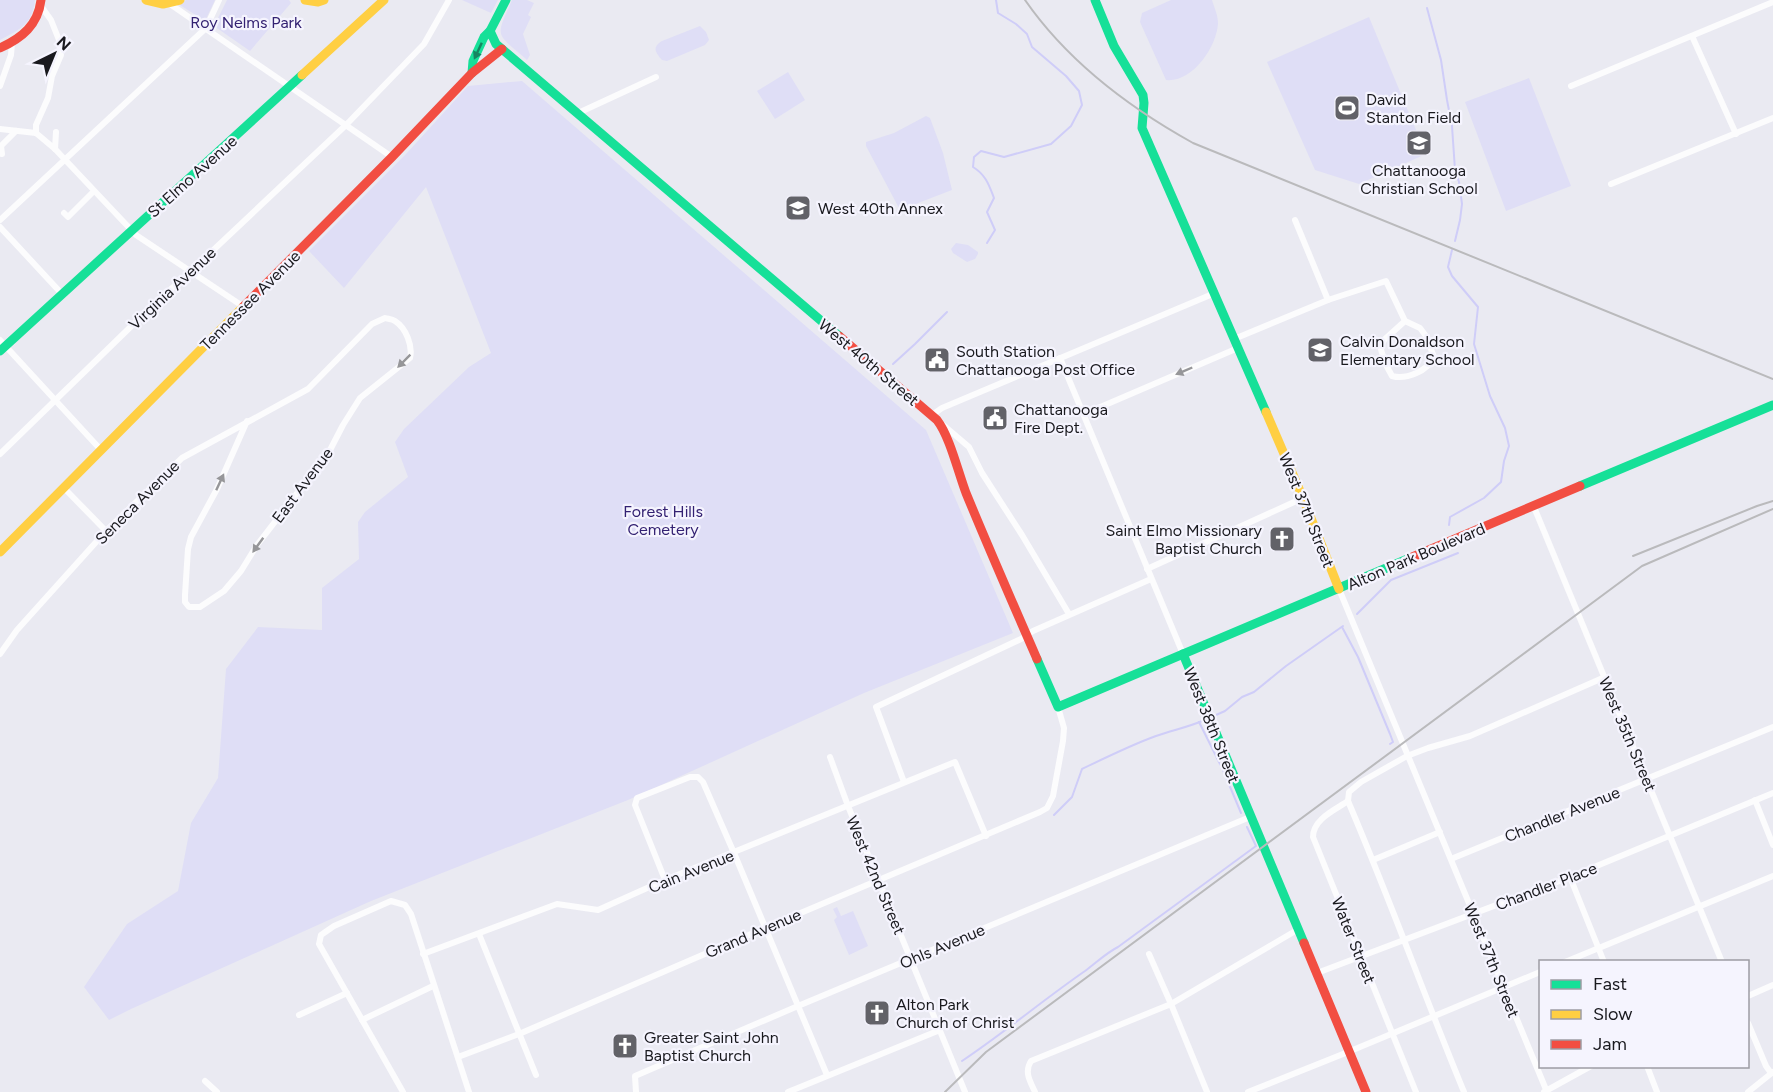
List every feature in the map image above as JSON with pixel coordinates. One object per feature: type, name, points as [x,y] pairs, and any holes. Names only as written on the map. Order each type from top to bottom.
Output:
[{"type":"main road","points":[[146,0],[157,4],[170,4],[180,0]]},
{"type":"main road","points":[[305,0],[318,2],[324,0]]},
{"type":"main road","name":"St Elmo Avenue","points":[[2,346],[132,231],[384,0]]},
{"type":"main road","points":[[472,73],[473,61],[484,37],[490,31],[506,0]]},
{"type":"main road","name":"West 37th Street","points":[[1095,0],[1114,46],[1143,95],[1145,103],[1141,120],[1142,128],[1304,498],[1339,588]]},
{"type":"main road","points":[[0,48],[12,43],[30,29],[36,20],[41,3]]},
{"type":"main road","name":"West 40th Street","points":[[490,31],[493,40],[502,49],[576,114],[935,418],[943,428],[990,552],[1058,706]]},
{"type":"main road","name":"Tennessee Avenue","points":[[0,552],[392,157],[472,73],[502,49]]},
{"type":"main road","name":"Alton Park Boulevard","points":[[1058,706],[1773,405]]},
{"type":"main road","name":"West 38th Street","points":[[1183,654],[1365,1092]]},
{"type":"street","points":[[0,220],[206,28],[219,0]]},
{"type":"street","name":"Virginia Avenue","points":[[0,454],[152,306],[346,124],[424,44],[449,0]]},
{"type":"street","points":[[1571,86],[1773,2]]},
{"type":"street","points":[[36,133],[36,125],[48,98],[52,76],[61,55],[61,48],[51,20],[41,3]]},
{"type":"street","points":[[170,4],[392,157]]},
{"type":"street","points":[[1692,36],[1736,134]]},
{"type":"street","points":[[0,86],[11,55],[12,43]]},
{"type":"street","points":[[576,114],[656,77]]},
{"type":"street","points":[[1611,184],[1773,118]]},
{"type":"street","points":[[0,129],[36,133],[66,159],[132,231],[244,307]]},
{"type":"street","points":[[2,154],[1,146],[16,130]]},
{"type":"street","points":[[55,148],[56,132]]},
{"type":"street","points":[[64,213],[68,217],[94,191]]},
{"type":"street","points":[[1295,220],[1328,300]]},
{"type":"street","points":[[0,227],[62,294]]},
{"type":"street","points":[[1084,414],[1328,300],[1386,281],[1405,321],[1420,328],[1426,336],[1434,357],[1426,368],[1400,378],[1392,376],[1380,346],[1405,321]]},
{"type":"street","points":[[1069,614],[982,473],[969,447],[935,418],[942,408],[1215,293]]},
{"type":"street","name":"Seneca Avenue","points":[[0,654],[17,630],[106,531],[182,458],[308,389],[372,324],[385,318]]},
{"type":"street","name":"East Avenue","points":[[248,422],[217,489],[191,537],[185,595],[185,602],[189,607],[200,607],[224,591],[329,452],[360,398],[410,358],[411,348],[407,336],[395,321],[385,318]]},
{"type":"street","points":[[2,346],[56,400],[100,450]]},
{"type":"street","name":"West 38th Street","points":[[1060,358],[1183,654]]},
{"type":"street","points":[[64,488],[106,531]]},
{"type":"street","points":[[1147,569],[1304,498]]},
{"type":"street","name":"West 35th Street","points":[[1534,507],[1721,960]]},
{"type":"street","points":[[904,782],[876,706],[1069,614],[1151,579]]},
{"type":"street","name":"West 37th Street","points":[[1339,588],[1546,1092]]},
{"type":"street","points":[[1464,1092],[1348,801],[1349,792],[1361,782],[1407,756],[1470,736],[1605,677]]},
{"type":"street","name":"West 40th Street","points":[[1047,808],[1053,796],[1063,741],[1064,728],[1058,706]]},
{"type":"street","name":"Chandler Avenue","points":[[1451,859],[1773,727]]},
{"type":"street","name":"West 42nd Street","points":[[830,757],[965,1092]]},
{"type":"street","name":"Cain Avenue","points":[[423,954],[557,904],[598,910],[665,880],[955,762],[986,836]]},
{"type":"street","points":[[665,880],[635,804],[637,798],[690,777],[698,777],[703,782],[734,853],[826,1076]]},
{"type":"street","name":"Chandler Place","points":[[1317,973],[1570,877],[1773,793]]},
{"type":"street","points":[[1755,800],[1773,844]]},
{"type":"street","name":"Water Street","points":[[1348,801],[1317,822],[1313,837],[1416,1092]]},
{"type":"street","name":"Grand Avenue","points":[[458,1057],[519,1034],[1047,808]]},
{"type":"street","name":"Ohls Avenue","points":[[636,1092],[635,1076],[1250,816]]},
{"type":"street","points":[[1373,860],[1440,832]]},
{"type":"street","points":[[1570,960],[1773,876]]},
{"type":"street","points":[[1570,877],[1603,960]]},
{"type":"street","points":[[403,1092],[319,944],[321,935],[334,926],[391,901],[405,905],[411,914],[469,1092]]},
{"type":"street","points":[[1035,1092],[1028,1075],[1027,1067],[1031,1061],[1171,1004],[1297,930]]},
{"type":"street","points":[[479,934],[536,1075]]},
{"type":"street","points":[[1149,954],[1207,1092]]},
{"type":"street","points":[[1248,1092],[1539,972]]},
{"type":"street","points":[[362,1020],[433,986]]},
{"type":"street","points":[[1749,996],[1773,986]]},
{"type":"street","points":[[299,1015],[347,993]]},
{"type":"street","points":[[1748,1092],[1772,1073],[1766,1066],[1749,1025]]},
{"type":"street","points":[[788,1092],[940,1030]]},
{"type":"street","points":[[1546,1092],[1588,1068]]},
{"type":"street","points":[[1648,1068],[1657,1092]]},
{"type":"street","points":[[205,1080],[217,1092]]},
{"type":"green space","points":[[0,0],[35,0],[28,21],[0,40]]},
{"type":"green space","points":[[186,0],[215,0],[205,21],[180,5]]},
{"type":"green space","name":"Roy Nelms Park","points":[[227,0],[289,0],[291,3],[250,51],[214,26]]},
{"type":"green space","points":[[462,0],[498,0],[491,13]]},
{"type":"green space","points":[[512,0],[527,0],[534,3],[528,15],[531,17],[523,34],[530,55],[527,60],[501,34]]},
{"type":"green space","points":[[1171,0],[1212,0],[1218,23],[1217,32],[1208,52],[1194,70],[1185,76],[1166,80],[1140,22],[1142,13]]},
{"type":"green space","name":"David Stanton Field","points":[[1369,17],[1426,154],[1359,184],[1315,170],[1267,62]]},
{"type":"green space","points":[[700,26],[706,32],[709,40],[705,45],[667,61],[662,60],[656,50],[659,43]]},
{"type":"green space","points":[[788,72],[805,100],[775,119],[757,91]]},
{"type":"green space","points":[[1529,78],[1571,186],[1506,211],[1465,102]]},
{"type":"green space","name":"Forest Hills Cemetery","points":[[522,81],[926,430],[1013,633],[864,693],[628,800],[371,901],[109,1020],[84,987],[127,924],[178,891],[191,823],[218,778],[226,669],[258,627],[322,630],[322,588],[359,559],[358,522],[365,512],[408,477],[395,442],[404,429],[469,367],[491,353],[426,187],[344,288],[309,251],[406,154],[468,86]]},
{"type":"green space","points":[[926,116],[930,118],[943,153],[952,190],[900,210],[866,142],[894,133]]},
{"type":"green space","points":[[956,243],[968,245],[978,252],[975,259],[967,262],[953,253],[951,249]]},
{"type":"green space","points":[[837,907],[841,916],[853,911],[868,946],[849,955],[834,920],[837,917],[833,909]]},
{"type":"waterway","points":[[987,243],[995,230],[987,212],[994,198],[984,177],[973,167],[974,157],[981,151],[1004,157],[1051,144],[1071,126],[1082,105],[1079,91],[1066,76],[1032,47],[1027,34],[998,13],[996,0]]},
{"type":"waterway","points":[[1427,8],[1441,60],[1452,126],[1455,170],[1462,204],[1455,241]]},
{"type":"waterway","points":[[1449,525],[1450,517],[1484,498],[1501,482],[1509,446],[1505,428],[1490,396],[1474,344],[1478,307],[1452,276],[1448,267],[1452,250]]},
{"type":"waterway","points":[[893,364],[947,312]]},
{"type":"waterway","points":[[1357,614],[1391,580],[1458,553]]},
{"type":"waterway","points":[[1216,715],[1225,711],[1242,697],[1254,692],[1286,666],[1343,626]]},
{"type":"waterway","points":[[1342,627],[1358,657],[1390,734],[1393,742],[1390,744]]},
{"type":"waterway","points":[[1054,815],[1072,797],[1082,769],[1119,751],[1202,721]]},
{"type":"waterway","points":[[1199,722],[1241,813]]},
{"type":"waterway","points":[[962,1061],[1256,846],[1247,827]]},
{"type":"railway","points":[[1025,0],[1060,43],[1101,81],[1145,114],[1193,143],[1773,379]]},
{"type":"railway","points":[[1633,556],[1773,501]]},
{"type":"railway","points":[[945,1092],[986,1052],[1642,566],[1773,509]]},
{"type":"traffic: fast","points":[[472,73],[473,61],[484,37],[490,31],[506,0]]},
{"type":"traffic: fast","points":[[1095,0],[1114,46],[1143,95],[1142,128],[1266,412]]},
{"type":"traffic: fast","points":[[490,31],[496,44],[839,336]]},
{"type":"traffic: fast","points":[[0,351],[302,75]]},
{"type":"traffic: fast","points":[[1580,486],[1773,405]]},
{"type":"traffic: fast","points":[[1037,659],[1058,707],[1410,558]]},
{"type":"traffic: fast","points":[[1183,654],[1304,943]]},
{"type":"traffic: slow","points":[[146,0],[163,4],[180,0]]},
{"type":"traffic: slow","points":[[305,0],[318,2],[324,0]]},
{"type":"traffic: slow","points":[[302,75],[384,0]]},
{"type":"traffic: slow","points":[[0,552],[243,307]]},
{"type":"traffic: slow","points":[[1266,412],[1339,589]]},
{"type":"traffic: jam","points":[[0,48],[28,30],[33,24],[41,0]]},
{"type":"traffic: jam","points":[[243,307],[472,73],[502,49]]},
{"type":"traffic: jam","points":[[839,336],[937,420],[942,427],[966,493],[1037,659]]},
{"type":"traffic: jam","points":[[1410,558],[1580,486]]},
{"type":"traffic: jam","points":[[1304,943],[1366,1092]]},
{"type":"place","name":"David Stanton Field","points":[[1347,108]]},
{"type":"place","name":"Chattanooga Christian School","points":[[1419,143]]},
{"type":"place","name":"West 40th Annex","points":[[798,208]]},
{"type":"place","name":"Calvin Donaldson Elementary School","points":[[1320,350]]},
{"type":"place","name":"South Station Chattanooga Post Office","points":[[937,360]]},
{"type":"place","name":"Chattanooga Fire Dept.","points":[[995,418]]},
{"type":"place","name":"Saint Elmo Missionary Baptist Church","points":[[1282,539]]},
{"type":"place","name":"Alton Park Church of Christ","points":[[877,1013]]},
{"type":"place","name":"Greater Saint John Baptist Church","points":[[625,1046]]}]
